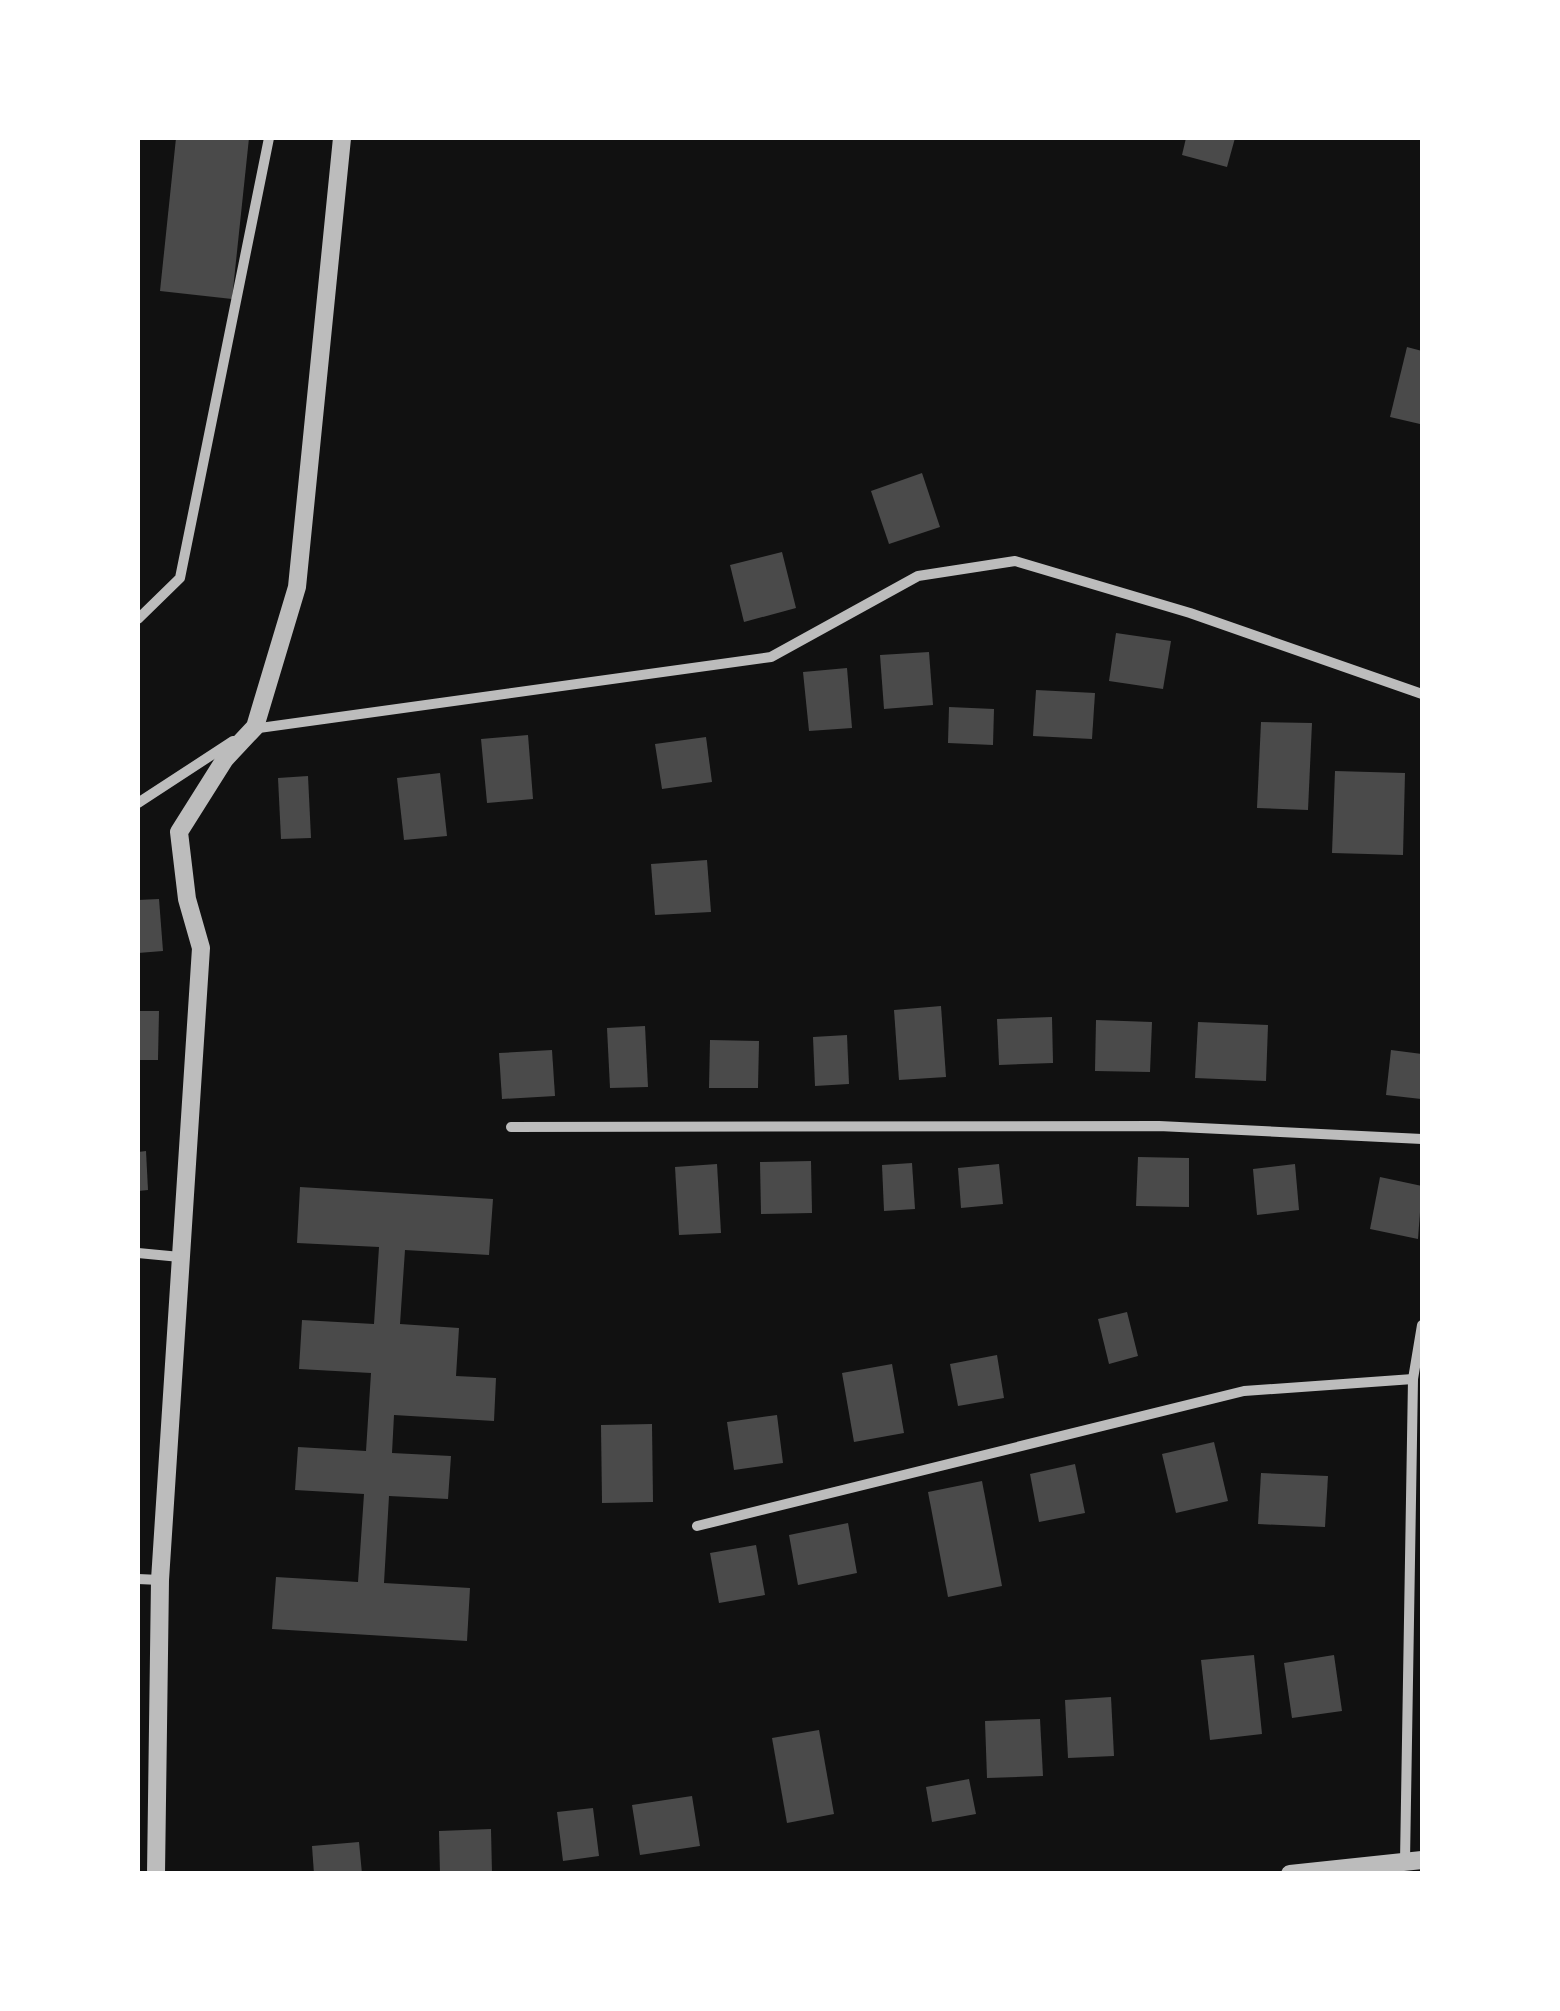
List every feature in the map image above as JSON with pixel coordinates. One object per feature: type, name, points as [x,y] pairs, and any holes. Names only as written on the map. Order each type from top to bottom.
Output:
[{"type":"street","points":[[138,619],[180,578],[269,138]]},
{"type":"street","points":[[156,1874],[160,1580],[201,948],[187,898],[180,832],[225,759],[255,727],[298,588],[342,138]]},
{"type":"street","points":[[138,803],[255,727],[772,657],[918,576],[1015,561],[1190,613],[1422,694]]},
{"type":"street","points":[[511,1127],[1159,1126],[1422,1139]]},
{"type":"street","points":[[138,1253],[180,1256]]},
{"type":"street","points":[[1290,1874],[1414,1861],[1413,1379],[1422,1325]]},
{"type":"street","points":[[697,1526],[1244,1391],[1413,1379]]},
{"type":"street","points":[[138,1579],[160,1580]]},
{"type":"building","points":[[176,138],[249,138],[232,299],[160,291]]},
{"type":"building","points":[[1186,138],[1235,138],[1227,167],[1182,155]]},
{"type":"building","points":[[1407,347],[1422,351],[1420,424],[1390,417]]},
{"type":"building","points":[[922,473],[940,527],[889,544],[871,491]]},
{"type":"building","points":[[782,552],[796,608],[744,622],[730,565]]},
{"type":"building","points":[[1116,633],[1171,641],[1163,689],[1109,681]]},
{"type":"building","points":[[929,652],[933,705],[884,709],[880,655]]},
{"type":"building","points":[[847,668],[852,728],[809,731],[803,672]]},
{"type":"building","points":[[1036,690],[1095,693],[1092,739],[1033,736]]},
{"type":"building","points":[[949,707],[994,709],[993,745],[948,743]]},
{"type":"building","points":[[1261,722],[1312,723],[1308,810],[1257,808]]},
{"type":"building","points":[[528,735],[533,799],[487,803],[481,739]]},
{"type":"building","points":[[706,737],[712,782],[662,789],[655,744]]},
{"type":"building","points":[[1335,771],[1405,773],[1403,855],[1332,853]]},
{"type":"building","points":[[440,773],[447,836],[404,840],[397,778]]},
{"type":"building","points":[[308,776],[311,838],[281,839],[278,778]]},
{"type":"building","points":[[707,860],[711,912],[655,915],[651,864]]},
{"type":"building","points":[[159,899],[163,951],[138,953],[138,900]]},
{"type":"building","points":[[941,1006],[946,1077],[899,1080],[894,1010]]},
{"type":"building","points":[[138,1011],[159,1011],[158,1060],[138,1060]]},
{"type":"building","points":[[1052,1017],[1053,1063],[999,1065],[997,1019]]},
{"type":"building","points":[[1096,1020],[1152,1022],[1150,1072],[1095,1071]]},
{"type":"building","points":[[1198,1022],[1268,1025],[1266,1081],[1195,1078]]},
{"type":"building","points":[[645,1026],[648,1087],[610,1088],[607,1028]]},
{"type":"building","points":[[847,1035],[849,1084],[815,1086],[813,1037]]},
{"type":"building","points":[[710,1040],[759,1041],[758,1088],[709,1088]]},
{"type":"building","points":[[552,1050],[555,1096],[502,1099],[499,1053]]},
{"type":"building","points":[[1391,1050],[1422,1054],[1421,1099],[1386,1095]]},
{"type":"building","points":[[146,1151],[148,1190],[138,1191],[138,1152]]},
{"type":"building","points":[[1138,1157],[1189,1158],[1189,1207],[1136,1206]]},
{"type":"building","points":[[811,1161],[812,1213],[761,1214],[760,1162]]},
{"type":"building","points":[[912,1163],[915,1209],[884,1211],[882,1165]]},
{"type":"building","points":[[717,1164],[721,1233],[679,1235],[675,1167]]},
{"type":"building","points":[[999,1164],[1003,1204],[961,1208],[958,1168]]},
{"type":"building","points":[[1295,1164],[1299,1210],[1257,1215],[1253,1169]]},
{"type":"building","points":[[1380,1177],[1422,1186],[1418,1239],[1370,1229]]},
{"type":"building","points":[[300,1187],[493,1199],[489,1255],[405,1250],[400,1324],[459,1328],[456,1376],[496,1378],[494,1421],[394,1415],[392,1453],[451,1456],[448,1499],[389,1496],[384,1583],[470,1588],[467,1641],[272,1629],[276,1577],[358,1582],[364,1494],[295,1490],[298,1447],[366,1451],[371,1373],[299,1369],[302,1320],[374,1324],[379,1247],[297,1243]]},
{"type":"building","points":[[1127,1312],[1138,1356],[1109,1364],[1098,1319]]},
{"type":"building","points":[[997,1355],[1004,1398],[958,1406],[950,1364]]},
{"type":"building","points":[[892,1364],[904,1433],[854,1442],[842,1373]]},
{"type":"building","points":[[777,1415],[783,1463],[734,1470],[727,1422]]},
{"type":"building","points":[[652,1424],[653,1502],[602,1503],[601,1425]]},
{"type":"building","points":[[1214,1442],[1228,1501],[1176,1513],[1162,1454]]},
{"type":"building","points":[[1075,1464],[1085,1513],[1039,1522],[1030,1474]]},
{"type":"building","points":[[1261,1473],[1328,1476],[1325,1527],[1258,1524]]},
{"type":"building","points":[[982,1481],[1002,1586],[948,1597],[928,1492]]},
{"type":"building","points":[[848,1523],[857,1573],[798,1585],[789,1535]]},
{"type":"building","points":[[756,1545],[765,1595],[719,1603],[710,1553]]},
{"type":"building","points":[[1254,1655],[1262,1734],[1210,1740],[1201,1660]]},
{"type":"building","points":[[1334,1655],[1342,1711],[1292,1718],[1284,1663]]},
{"type":"building","points":[[1111,1697],[1114,1756],[1068,1758],[1065,1700]]},
{"type":"building","points":[[1040,1719],[1043,1776],[987,1778],[985,1721]]},
{"type":"building","points":[[819,1730],[834,1814],[787,1823],[772,1738]]},
{"type":"building","points":[[969,1779],[976,1814],[932,1822],[926,1787]]},
{"type":"building","points":[[692,1796],[700,1846],[640,1855],[632,1805]]},
{"type":"building","points":[[593,1808],[599,1856],[563,1861],[557,1812]]},
{"type":"building","points":[[491,1829],[492,1874],[440,1874],[439,1831]]},
{"type":"building","points":[[359,1842],[362,1874],[314,1874],[312,1846]]}]
